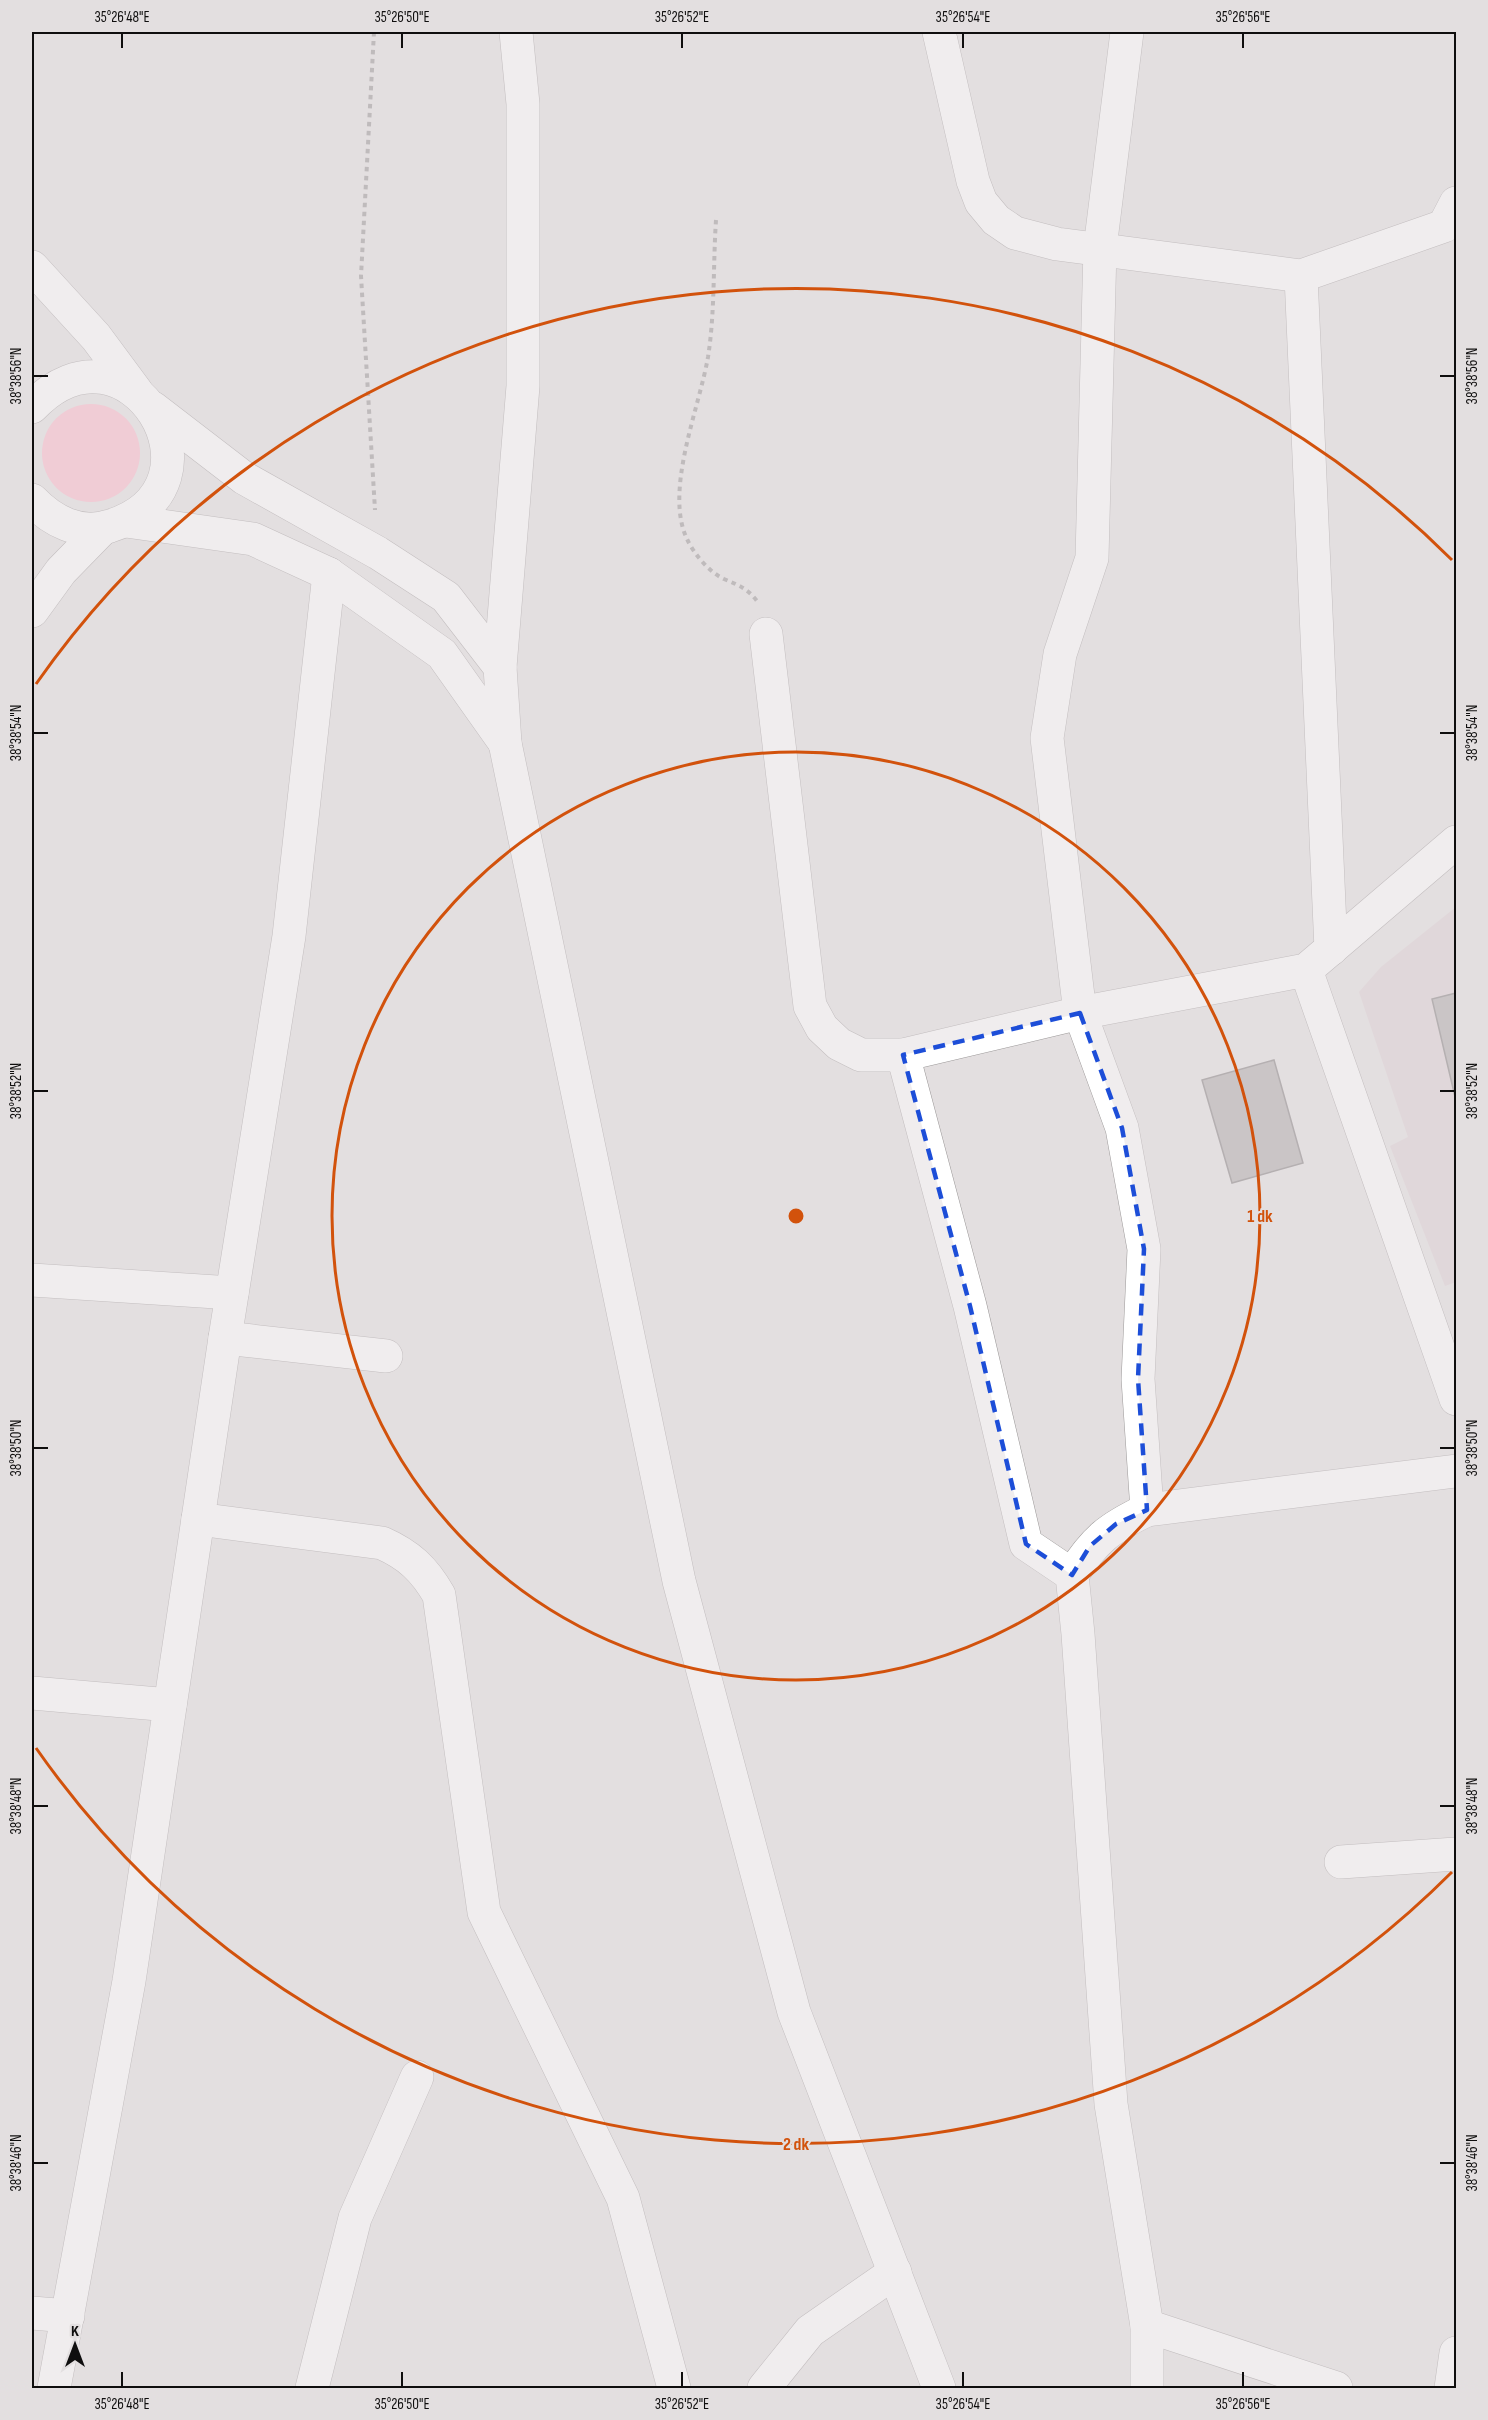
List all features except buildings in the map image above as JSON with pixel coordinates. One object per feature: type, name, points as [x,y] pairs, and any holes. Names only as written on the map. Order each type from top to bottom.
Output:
[{"type":"street","points":[[516,32],[523,104],[523,386],[500,667],[505,743],[679,1581],[794,2012],[939,2388]]},
{"type":"street","points":[[939,32],[973,181],[981,202],[996,220],[1015,233],[1057,244],[1301,276],[1444,226],[1456,203]]},
{"type":"street","points":[[1127,32],[1100,248],[1092,558],[1060,654],[1047,738],[1080,1013],[1122,1128],[1144,1249],[1138,1379],[1147,1510]]},
{"type":"street","points":[[32,267],[96,337],[145,399],[165,431],[167,448],[162,483],[148,505],[114,525],[61,571],[32,611]]},
{"type":"street","points":[[1301,276],[1318,959],[1456,1399]]},
{"type":"street","points":[[32,406],[45,392],[66,381],[90,377],[114,380],[145,399],[244,478],[378,553],[446,597],[500,667]]},
{"type":"street","points":[[32,500],[51,518],[75,528],[114,525],[253,539],[329,574],[442,654],[505,743]]},
{"type":"street","points":[[54,2388],[129,1981],[225,1338],[289,936],[329,574]]},
{"type":"street","points":[[766,634],[810,1006],[822,1028],[839,1044],[861,1055],[903,1055],[1318,959],[1456,842]]},
{"type":"street","points":[[903,1055],[970,1306],[1026,1544],[1072,1575]]},
{"type":"street","points":[[32,1280],[232,1293]]},
{"type":"street","points":[[225,1338],[386,1356]]},
{"type":"street","points":[[1147,2388],[1147,2326],[1111,2104],[1072,1575],[1090,1546],[1116,1524],[1147,1510],[1456,1471]]},
{"type":"street","points":[[198,1519],[382,1543],[406,1554],[426,1571],[439,1594],[484,1912],[623,2198],[674,2388]]},
{"type":"street","points":[[32,1693],[170,1705]]},
{"type":"street","points":[[1341,1862],[1456,1854]]},
{"type":"street","points":[[312,2388],[355,2218],[417,2077]]},
{"type":"street","points":[[764,2388],[810,2331],[895,2272]]},
{"type":"street","points":[[32,2313],[68,2316]]},
{"type":"street","points":[[1147,2326],[1336,2388]]},
{"type":"street","points":[[1451,2388],[1456,2353]]},
{"type":"path","points":[[374,32],[361,276],[378,553]]},
{"type":"path","points":[[716,220],[708,356],[679,489],[679,515],[687,540],[702,562],[722,578],[750,591],[765,618],[766,634]]},
{"type":"highlighted area","points":[[1080,1013],[1122,1128],[1144,1249],[1138,1379],[1147,1510],[1116,1524],[1090,1546],[1072,1575],[1026,1544],[970,1306],[903,1055]]},
{"type":"shaded area","points":[[91,404],[110,408],[125,419],[136,434],[140,453],[136,472],[125,487],[110,498],[91,502],[72,498],[57,487],[46,472],[42,453],[46,434],[57,419],[72,408]]},
{"type":"shaded area","points":[[1456,907],[1456,1282],[1445,1286],[1390,1146],[1408,1137],[1359,992],[1381,967]]}]
